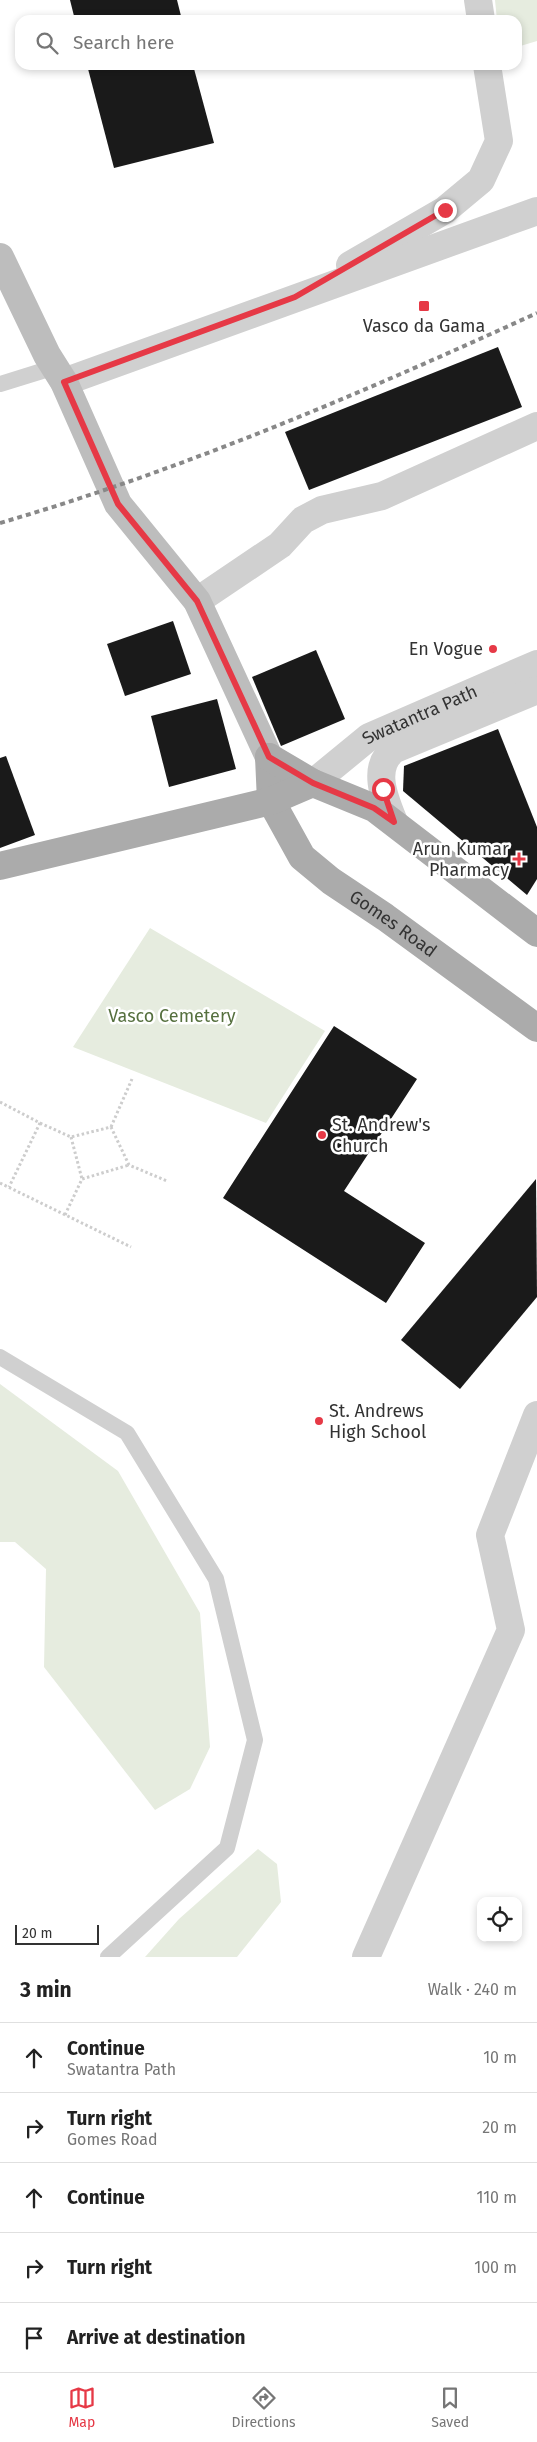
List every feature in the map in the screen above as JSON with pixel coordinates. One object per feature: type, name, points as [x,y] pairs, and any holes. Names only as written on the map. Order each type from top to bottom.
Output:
[{"type":"main road","points":[[0,257],[59,375],[118,504],[197,601],[269,757],[271,800]]},
{"type":"main road","points":[[269,757],[313,783],[374,808],[537,933]]},
{"type":"main road","points":[[0,866],[271,800],[313,783]]},
{"type":"main road","name":"Gomes Road","points":[[271,800],[302,857],[331,881],[385,917],[537,1028]]},
{"type":"street","points":[[478,0],[480,15]]},
{"type":"street","points":[[295,297],[445,210],[481,180],[499,141],[488,70]]},
{"type":"street","points":[[59,375],[295,297],[537,211]]},
{"type":"street","points":[[197,601],[280,545],[303,520],[322,510],[382,496],[537,426]]},
{"type":"street","name":"Swatantra Path","points":[[313,783],[369,737],[537,664]]},
{"type":"street","name":"Swatantra Path","points":[[394,822],[386,803],[381,776],[383,764],[388,754],[402,746],[537,690]]},
{"type":"street","points":[[366,1957],[511,1630],[490,1535],[537,1415]]},
{"type":"lane","points":[[0,384],[59,375]]},
{"type":"lane","points":[[0,1357],[127,1433],[216,1579],[254,1740],[227,1848],[108,1957]]},
{"type":"path","points":[[129,1165],[111,1127],[132,1079]]},
{"type":"path","points":[[0,1102],[71,1137],[111,1127]]},
{"type":"path","points":[[8,1187],[40,1122]]},
{"type":"path","points":[[65,1215],[82,1179],[71,1137]]},
{"type":"path","points":[[82,1179],[129,1165],[167,1181]]},
{"type":"path","points":[[0,1183],[131,1247]]},
{"type":"green space","points":[[495,0],[537,0],[537,41],[522,46],[522,15],[496,15]]},
{"type":"green space","name":"Vasco Cemetery","points":[[150,928],[325,1031],[266,1123],[73,1047]]},
{"type":"green space","points":[[0,1384],[118,1471],[200,1613],[210,1747],[190,1789],[155,1810],[44,1667],[46,1569],[15,1542],[0,1542]]},
{"type":"green space","points":[[258,1849],[277,1864],[281,1902],[237,1957],[145,1957],[179,1919]]},
{"type":"building","points":[[70,0],[177,0],[181,15],[74,15]]},
{"type":"building","points":[[88,70],[194,70],[214,143],[114,168]]},
{"type":"building","points":[[498,347],[522,407],[309,490],[285,432]]},
{"type":"building","points":[[173,621],[191,674],[125,696],[107,644]]},
{"type":"building","points":[[316,650],[345,719],[281,746],[252,677]]},
{"type":"building","points":[[217,699],[236,769],[169,787],[151,716]]},
{"type":"building","points":[[498,729],[537,827],[537,879],[527,895],[403,791],[404,766]]},
{"type":"building","points":[[6,756],[35,835],[0,848],[0,758]]},
{"type":"building","name":"St. Andrew's Church","points":[[334,1026],[417,1079],[344,1191],[425,1243],[386,1303],[223,1198]]},
{"type":"building","points":[[536,1179],[537,1297],[460,1389],[401,1340]]},
{"type":"railway","points":[[0,523],[137,479],[272,428],[405,372],[537,313]]},
{"type":"place","name":"Vasco da Gama","points":[[424,306]]},
{"type":"place","name":"En Vogue","points":[[493,649]]},
{"type":"place","name":"Arun Kumar Pharmacy","points":[[519,859]]},
{"type":"place","name":"St. Andrew's Church","points":[[322,1135]]},
{"type":"place","name":"St. Andrews High School","points":[[319,1421]]},
{"type":"route","points":[[383,789],[386,803],[394,822],[374,808],[313,783],[269,757],[197,601],[118,504],[64,382],[295,297],[445,210]]}]
